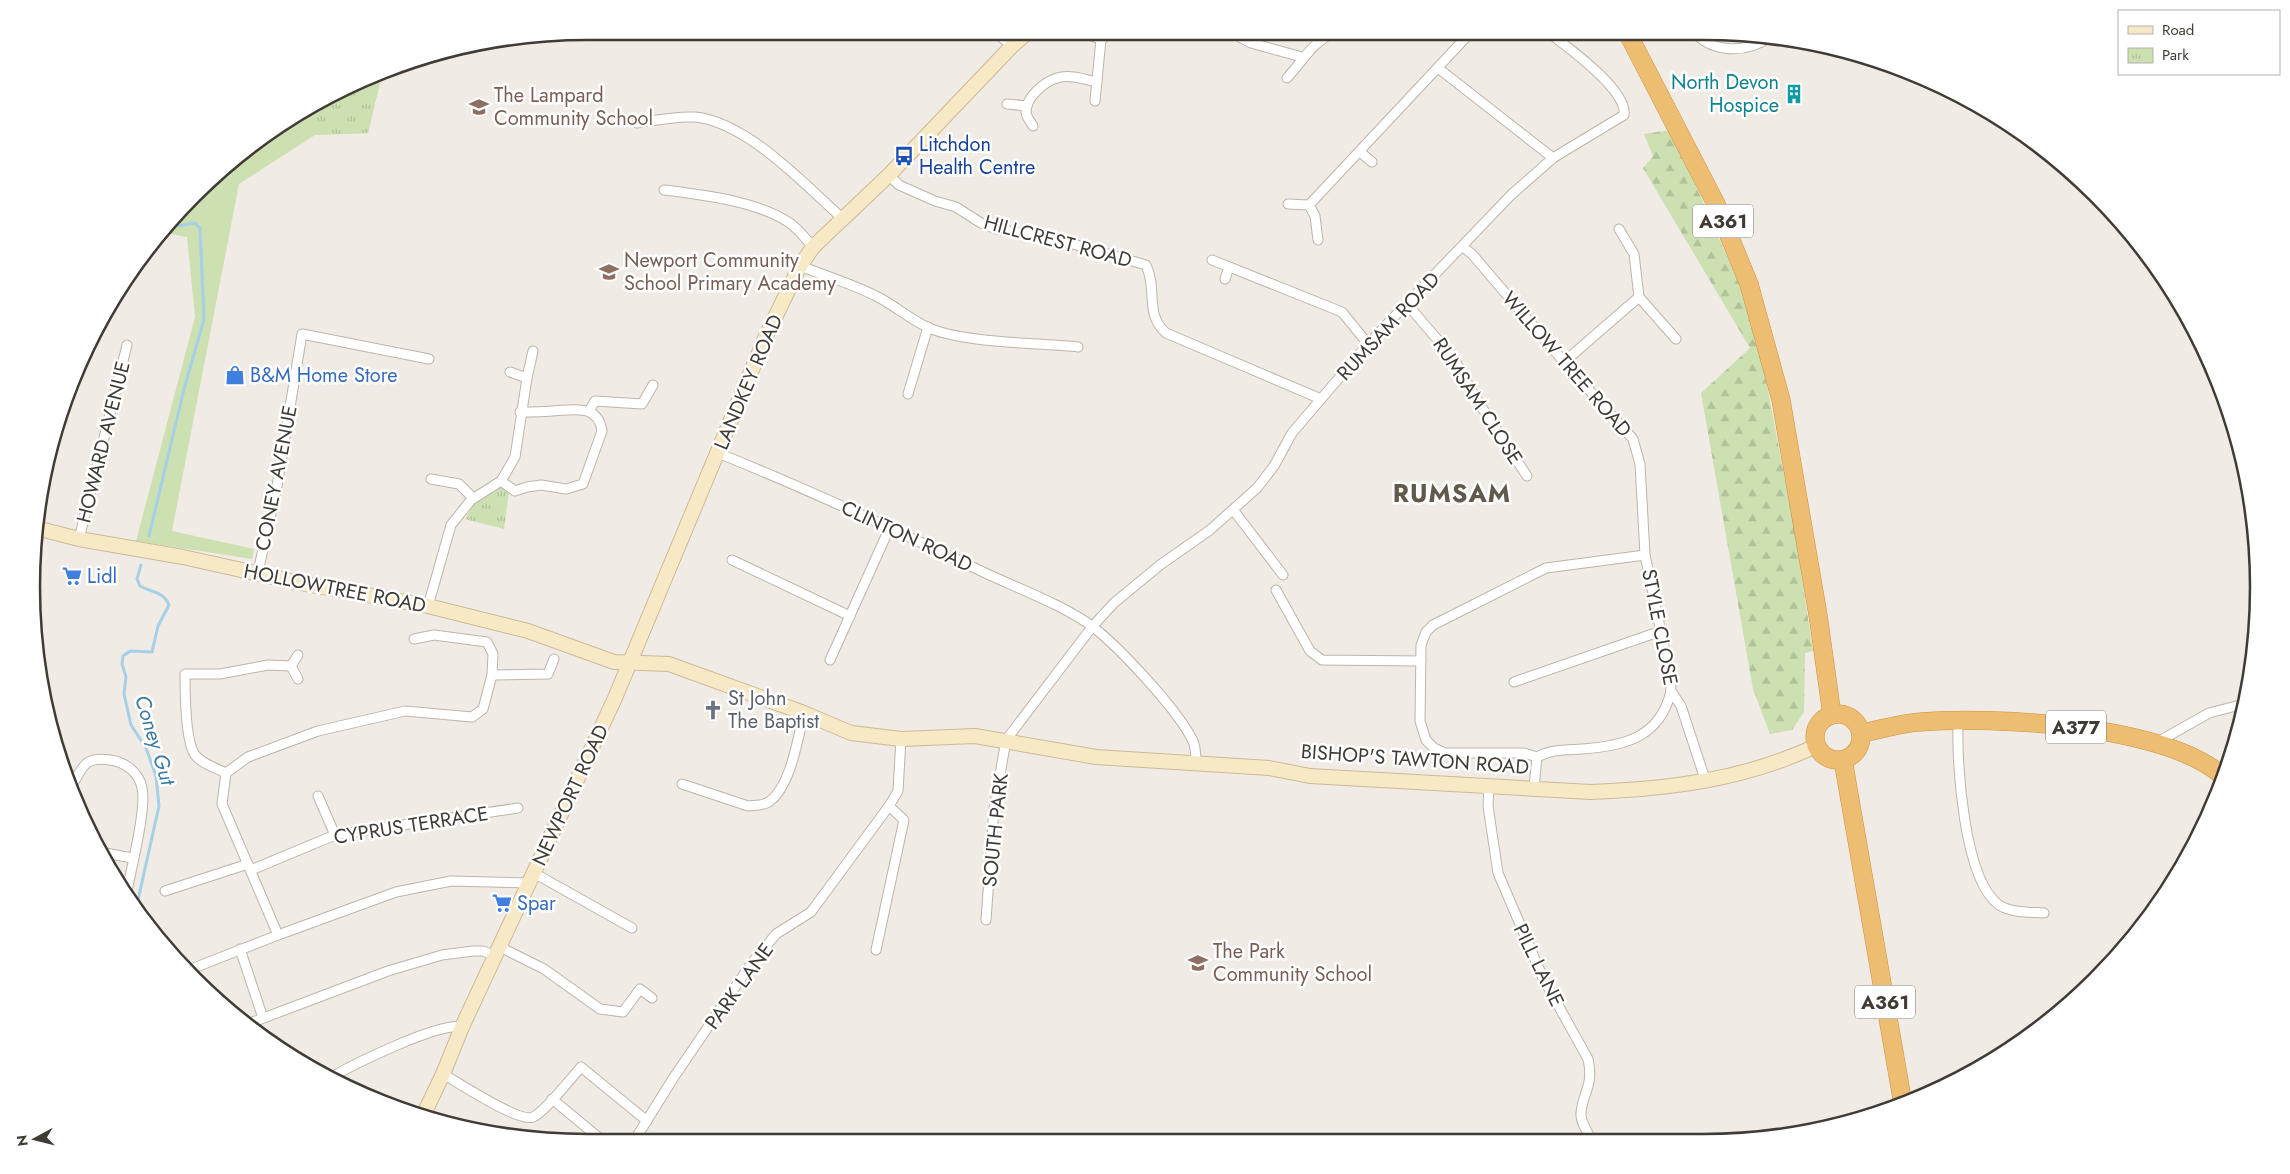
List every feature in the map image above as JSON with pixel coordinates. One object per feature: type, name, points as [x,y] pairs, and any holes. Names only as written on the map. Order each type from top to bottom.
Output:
[{"type":"highway","name":"A361","points":[[1631,40],[1716,204],[1749,284],[1781,400],[1818,615],[1832,715]]},
{"type":"highway","points":[[1839,714],[1853,720],[1861,733],[1861,740],[1855,753],[1843,760],[1830,759],[1824,756],[1816,746],[1815,730],[1824,718],[1832,715],[1839,714]]},
{"type":"highway","name":"A377","points":[[1861,733],[1919,722],[1958,721],[2082,728],[2160,745],[2191,755],[2211,765],[2218,771]]},
{"type":"highway","name":"A361","points":[[1843,760],[1902,1096]]},
{"type":"main road","name":"LANDKEY ROAD","points":[[630,663],[738,407],[754,363],[800,266],[813,246],[889,175],[1019,40]]},
{"type":"main road","name":"HOLLOWTREE ROAD","points":[[43,530],[79,540],[183,557],[258,572],[300,583],[428,606],[528,631],[614,662],[669,664],[804,713]]},
{"type":"main road","name":"NEWPORT ROAD","points":[[426,1109],[444,1074],[462,1026],[498,952],[630,663]]},
{"type":"main road","name":"BISHOP'S TAWTON ROAD","points":[[804,713],[851,733],[901,739],[975,736],[1096,757],[1269,768],[1310,776],[1570,791],[1634,791],[1706,782],[1784,761],[1816,746]]},
{"type":"street","points":[[1005,40],[1012,46]]},
{"type":"street","points":[[1095,101],[1101,40]]},
{"type":"street","points":[[1246,40],[1302,57]]},
{"type":"street","points":[[1287,78],[1302,57],[1321,40]]},
{"type":"street","points":[[1309,205],[1325,185],[1360,152],[1464,40]]},
{"type":"street","name":"RUMSAM ROAD","points":[[1006,740],[1092,627],[1114,603],[1172,556],[1234,510],[1257,488],[1274,466],[1292,433],[1368,344],[1511,195],[1553,158],[1624,115],[1624,104],[1608,82],[1558,40]]},
{"type":"street","points":[[1704,40],[1729,50],[1753,47],[1760,43]]},
{"type":"street","points":[[1438,68],[1553,158]]},
{"type":"street","points":[[1033,126],[1026,114],[1027,106],[1041,86],[1058,78],[1080,78],[1096,82]]},
{"type":"street","points":[[1007,104],[1027,106]]},
{"type":"street","points":[[637,123],[666,118],[696,117],[718,122],[757,143],[842,218]]},
{"type":"street","points":[[1360,152],[1372,162]]},
{"type":"street","name":"HILLCREST ROAD","points":[[889,175],[899,185],[936,202],[956,208],[981,223],[996,229],[1059,240],[1146,265],[1151,275],[1153,314],[1157,324],[1166,333],[1321,399]]},
{"type":"street","points":[[664,190],[702,194],[772,213],[792,225],[813,246]]},
{"type":"street","points":[[1288,204],[1309,205]]},
{"type":"street","points":[[1309,205],[1315,216],[1318,240]]},
{"type":"street","points":[[1619,229],[1634,254],[1635,300],[1676,339]]},
{"type":"street","name":"WILLOW TREE ROAD","points":[[1463,247],[1472,254],[1564,362],[1634,439],[1640,464],[1645,555]]},
{"type":"street","points":[[1212,260],[1342,312],[1368,344]]},
{"type":"street","points":[[800,266],[876,296],[928,327],[967,337],[1078,347]]},
{"type":"street","points":[[1225,279],[1229,267]]},
{"type":"street","points":[[1564,362],[1635,300]]},
{"type":"street","name":"RUMSAM CLOSE","points":[[1407,304],[1454,358],[1475,397],[1527,476]]},
{"type":"street","points":[[908,394],[928,327]]},
{"type":"street","name":"CONEY AVENUE","points":[[258,572],[277,486],[302,334],[429,359]]},
{"type":"street","name":"HOWARD AVENUE","points":[[79,540],[127,345]]},
{"type":"street","points":[[428,606],[452,525],[474,498],[501,481],[515,457],[520,412],[533,351]]},
{"type":"street","points":[[510,372],[527,378]]},
{"type":"street","points":[[589,411],[596,401],[605,400],[642,404],[653,385]]},
{"type":"street","points":[[501,481],[515,491],[527,487],[541,486],[566,490],[583,484],[602,431],[596,416],[589,411],[574,408],[520,412]]},
{"type":"street","name":"CLINTON ROAD","points":[[718,453],[791,482],[890,527],[1045,601],[1092,627],[1150,684],[1182,723],[1196,751],[1196,763]]},
{"type":"street","points":[[431,479],[459,484],[474,498]]},
{"type":"street","points":[[1234,510],[1283,576]]},
{"type":"street","points":[[830,660],[890,527]]},
{"type":"street","points":[[1645,555],[1546,568],[1433,624],[1422,641],[1421,728],[1426,740],[1434,748],[1445,753],[1524,753],[1537,757],[1554,750],[1614,745],[1631,740],[1655,725],[1665,709],[1671,691]]},
{"type":"street","name":"STYLE CLOSE","points":[[1645,555],[1662,631],[1671,691],[1681,706],[1706,782]]},
{"type":"street","points":[[732,560],[850,616]]},
{"type":"street","points":[[1276,590],[1310,651],[1322,660],[1421,661]]},
{"type":"street","points":[[1514,682],[1662,631]]},
{"type":"street","points":[[278,934],[222,804],[226,773],[248,757],[318,731],[405,711],[472,717],[483,709],[492,675],[493,654],[487,642],[434,635],[414,639]]},
{"type":"street","points":[[291,666],[298,655]]},
{"type":"street","points":[[492,675],[548,674],[554,659]]},
{"type":"street","points":[[226,773],[196,756],[190,745],[186,669],[220,674],[268,665],[291,666]]},
{"type":"street","points":[[291,666],[298,678]]},
{"type":"street","points":[[2160,745],[2163,739],[2209,713],[2236,706]]},
{"type":"street","points":[[682,784],[748,806],[770,802],[780,790],[787,775],[804,713]]},
{"type":"street","points":[[1958,721],[1957,751],[1964,817],[1981,884],[1988,896],[2000,906],[2012,910],[2044,913]]},
{"type":"street","name":"PARK LANE","points":[[639,1134],[674,1077],[751,964],[776,934],[811,912],[889,806],[898,790],[901,739]]},
{"type":"street","name":"SOUTH PARK","points":[[986,920],[994,809],[1006,740]]},
{"type":"street","points":[[1534,788],[1537,757]]},
{"type":"street","points":[[76,780],[86,762],[92,758],[116,760],[130,767],[138,778],[142,788],[142,807],[128,884]]},
{"type":"street","name":"PILL LANE","points":[[1489,785],[1488,806],[1498,873],[1543,978],[1588,1059],[1590,1068],[1589,1089],[1581,1113],[1589,1134]]},
{"type":"street","points":[[318,796],[335,835]]},
{"type":"street","points":[[876,950],[904,820],[889,806]]},
{"type":"street","name":"CYPRUS TERRACE","points":[[165,891],[249,867],[335,835],[518,808]]},
{"type":"street","points":[[110,854],[132,858]]},
{"type":"street","points":[[194,968],[278,934],[396,892],[433,883],[532,878],[632,928]]},
{"type":"street","points":[[240,949],[263,1018]]},
{"type":"street","points":[[254,1021],[388,971],[442,956],[473,951],[498,952],[544,970],[600,1009],[623,1012],[640,989],[652,998]]},
{"type":"street","points":[[338,1074],[399,1045],[444,1028],[462,1026]]},
{"type":"street","points":[[444,1074],[512,1113],[528,1118],[535,1116],[552,1100],[581,1067],[647,1121]]},
{"type":"street","points":[[552,1100],[594,1134]]},
{"type":"green space","points":[[380,81],[368,133],[315,135],[239,184],[172,531],[254,549],[252,559],[136,541],[195,317],[187,237],[170,234],[200,200],[254,153],[313,113],[345,96]]},
{"type":"green space","points":[[380,81],[368,133],[315,135],[304,119],[345,96]]},
{"type":"green space","points":[[1671,130],[1741,288],[1764,370],[1793,521],[1813,651],[1805,653],[1804,712],[1792,730],[1770,734],[1753,689],[1701,393],[1750,348],[1643,168],[1653,156],[1644,134]]},
{"type":"green space","points":[[499,487],[509,491],[504,529],[465,519],[475,502]]},
{"type":"waterway","name":"Coney Gut","points":[[149,536],[184,389],[204,319],[200,228],[195,223],[177,225]]},
{"type":"waterway","name":"Coney Gut","points":[[138,899],[159,806],[156,776],[146,748],[131,725],[124,694],[126,677],[122,664],[123,656],[130,651],[152,652],[158,626],[169,605],[161,595],[140,586],[137,579],[141,565]]},
{"type":"place","name":"North Devon Hospice","points":[[1794,94]]},
{"type":"place","name":"The Lampard Community School","points":[[479,107]]},
{"type":"place","name":"Litchdon Health Centre","points":[[904,156]]},
{"type":"place","name":"Newport Community School Primary Academy","points":[[609,272]]},
{"type":"place","name":"B&M Home Store","points":[[235,375]]},
{"type":"place","name":"Lidl","points":[[72,576]]},
{"type":"place","name":"St John The Baptist","points":[[713,710]]},
{"type":"place","name":"Spar","points":[[502,903]]},
{"type":"place","name":"The Park Community School","points":[[1198,963]]},
{"type":"district","name":"RUMSAM","points":[[1452,493]]}]
